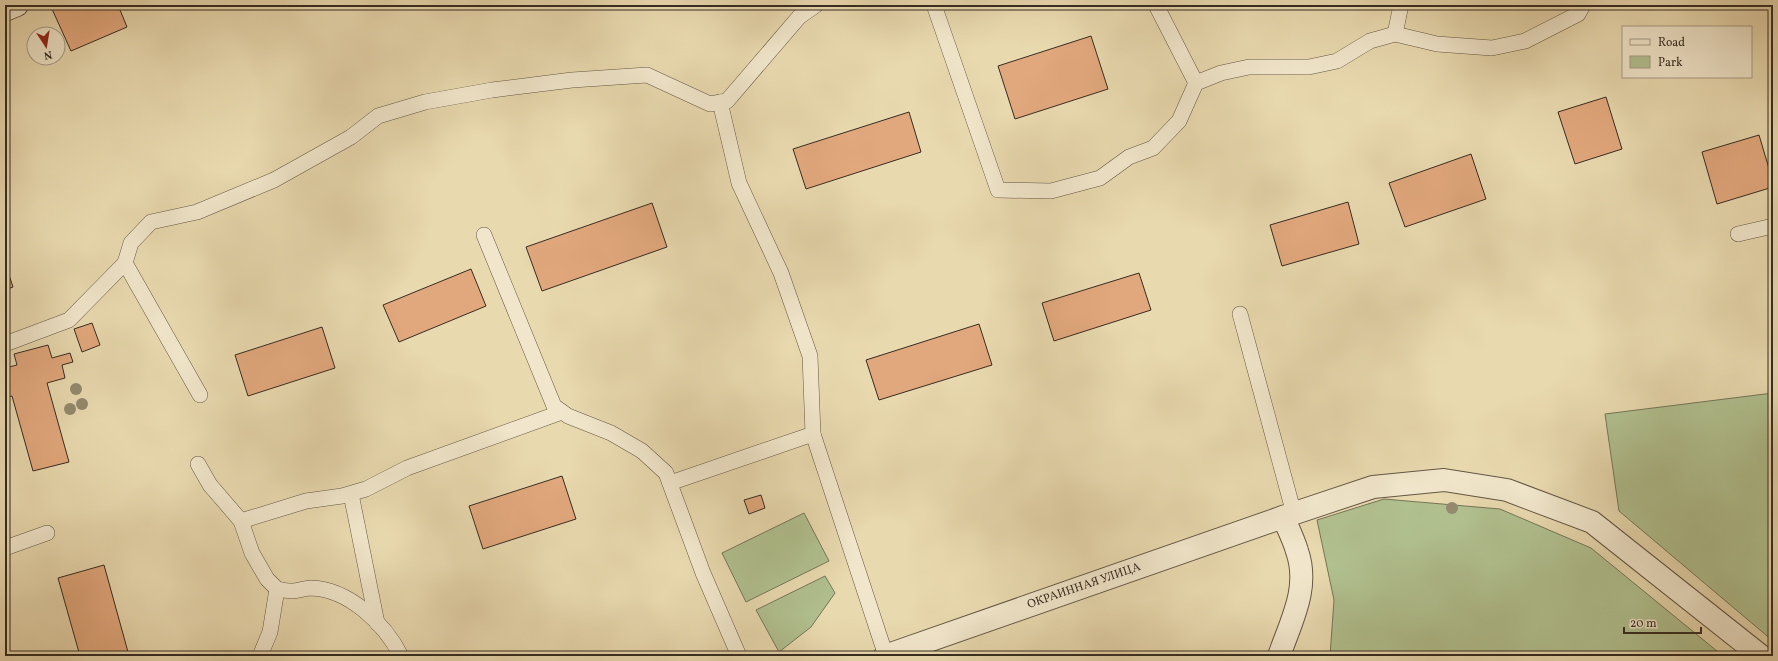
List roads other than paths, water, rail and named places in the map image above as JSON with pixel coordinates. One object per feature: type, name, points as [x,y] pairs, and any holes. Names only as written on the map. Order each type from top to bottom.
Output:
[{"type":"street","points":[[5,10],[17,5]]},
{"type":"street","name":"ОКРАИННАЯ УЛИЦА","points":[[886,656],[1373,487],[1444,480],[1507,490],[1592,522],[1761,656]]},
{"type":"street","points":[[1279,656],[1296,611],[1302,590],[1302,571],[1289,515]]},
{"type":"lane","points":[[5,344],[69,320],[125,263],[131,243],[151,222],[197,212],[274,180],[351,137],[378,116],[425,102],[507,88],[572,80],[647,75],[710,104],[727,101],[799,17],[816,5]]},
{"type":"lane","points":[[934,5],[998,190],[1050,191],[1100,178],[1129,157],[1153,148],[1180,121],[1196,83],[1221,73],[1248,67],[1309,67],[1336,61],[1370,41],[1395,34],[1437,44],[1492,48],[1525,41],[1578,14],[1584,5]]},
{"type":"lane","points":[[1156,5],[1196,83]]},
{"type":"lane","points":[[1395,34],[1401,5]]},
{"type":"lane","points":[[720,102],[739,183],[781,273],[810,356],[813,434],[886,656]]},
{"type":"lane","points":[[1738,234],[1773,226]]},
{"type":"lane","points":[[484,235],[554,406],[562,412],[611,434],[642,451],[666,473],[703,573],[739,656]]},
{"type":"lane","points":[[125,263],[200,395]]},
{"type":"lane","points":[[1240,314],[1289,515]]},
{"type":"lane","points":[[241,521],[306,501],[351,494],[366,489],[407,468],[562,412]]},
{"type":"lane","points":[[670,483],[813,434]]},
{"type":"lane","points":[[198,464],[210,485],[241,521],[252,552],[267,579],[277,589],[292,591],[311,588],[335,593],[358,606],[377,623],[394,642],[401,656]]},
{"type":"lane","points":[[351,494],[377,623]]},
{"type":"lane","points":[[5,548],[47,533]]},
{"type":"lane","points":[[260,656],[270,632],[277,589]]}]
